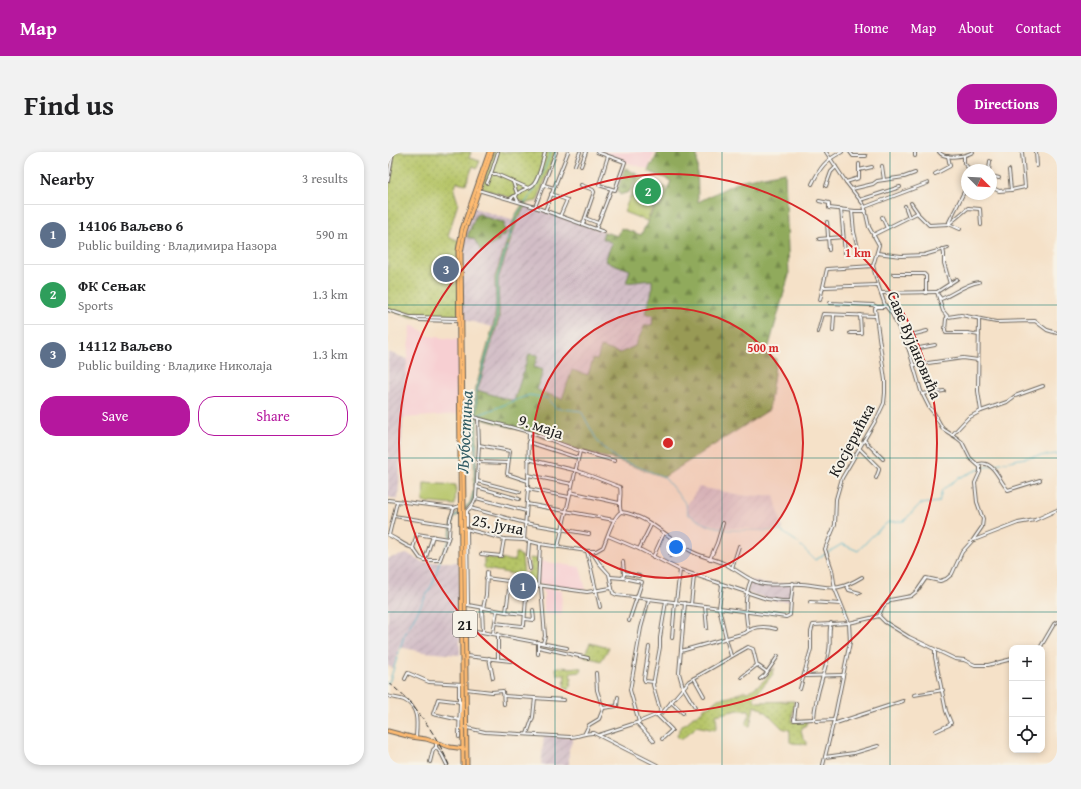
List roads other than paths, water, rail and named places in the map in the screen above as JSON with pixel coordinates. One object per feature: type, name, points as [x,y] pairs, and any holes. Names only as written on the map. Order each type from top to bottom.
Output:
[{"type":"main road","name":"21","points":[[465,750],[460,702],[466,605],[465,528],[463,520],[459,243],[463,224],[490,152]]},
{"type":"main road","name":"21","points":[[465,528],[465,689],[463,727],[463,742],[465,750]]},
{"type":"main road","points":[[388,731],[465,750]]},
{"type":"main road","points":[[457,748],[463,742]]},
{"type":"main road","points":[[450,747],[465,750]]},
{"type":"main road","points":[[463,765],[465,750]]},
{"type":"main road","points":[[465,750],[467,765]]},
{"type":"street","points":[[388,182],[393,152]]},
{"type":"street","points":[[487,183],[498,152]]},
{"type":"street","points":[[510,199],[523,189],[533,185],[537,180],[545,152]]},
{"type":"street","points":[[535,207],[556,152]]},
{"type":"street","points":[[545,211],[568,152]]},
{"type":"street","points":[[575,164],[580,152]]},
{"type":"street","points":[[581,166],[586,152]]},
{"type":"street","points":[[597,152],[625,162],[615,190],[611,190],[599,184],[608,156]]},
{"type":"street","points":[[820,300],[824,287],[826,270],[828,268],[873,266],[879,245],[868,223],[864,207],[826,152]]},
{"type":"street","points":[[812,184],[821,167],[830,158],[842,152]]},
{"type":"street","points":[[850,152],[853,156],[866,156]]},
{"type":"street","points":[[940,152],[942,155],[948,156],[964,156],[974,152]]},
{"type":"street","points":[[958,152],[959,156]]},
{"type":"street","points":[[997,190],[1000,191],[1011,190],[1025,187],[1022,152]]},
{"type":"street","points":[[1036,152],[1037,166]]},
{"type":"street","points":[[935,174],[950,166],[948,156]]},
{"type":"street","points":[[964,156],[965,164]]},
{"type":"street","points":[[846,182],[859,178],[859,164]]},
{"type":"street","points":[[882,166],[884,180]]},
{"type":"street","points":[[826,186],[831,172],[836,167]]},
{"type":"street","points":[[859,170],[872,167]]},
{"type":"street","points":[[1009,170],[1011,190]]},
{"type":"street","points":[[852,189],[915,173]]},
{"type":"street","points":[[491,174],[496,174],[528,188]]},
{"type":"street","points":[[513,181],[517,194],[516,197],[519,202]]},
{"type":"street","points":[[864,207],[928,183]]},
{"type":"street","points":[[544,185],[554,188]]},
{"type":"street","points":[[580,185],[593,190],[594,192],[583,224]]},
{"type":"street","points":[[860,200],[900,187]]},
{"type":"street","points":[[477,188],[604,232]]},
{"type":"street","points":[[596,229],[611,190]]},
{"type":"street","points":[[552,194],[567,200],[560,216]]},
{"type":"street","points":[[949,224],[961,199]]},
{"type":"street","points":[[819,201],[829,202],[829,208],[866,211]]},
{"type":"street","points":[[911,203],[929,225],[949,224],[960,229]]},
{"type":"street","points":[[905,206],[909,217]]},
{"type":"street","points":[[841,208],[845,253]]},
{"type":"street","points":[[949,224],[967,209],[979,209],[981,225]]},
{"type":"street","points":[[852,211],[854,232],[858,248]]},
{"type":"street","points":[[873,234],[918,213]]},
{"type":"street","points":[[882,217],[886,228]]},
{"type":"street","points":[[584,218],[598,223]]},
{"type":"street","points":[[826,222],[829,250]]},
{"type":"street","points":[[819,240],[843,237]]},
{"type":"street","points":[[877,253],[901,256],[924,255],[948,248]]},
{"type":"street","points":[[943,249],[944,263],[950,284]]},
{"type":"street","name":"Саве Вујановића","points":[[873,266],[885,305],[892,314],[909,350],[922,394],[943,429],[962,442],[970,458],[980,467],[980,472],[975,483],[976,502],[983,519],[982,526],[972,540]]},
{"type":"street","points":[[893,274],[924,274],[926,276],[926,293]]},
{"type":"street","points":[[881,293],[937,293],[957,279]]},
{"type":"street","points":[[937,293],[941,299],[954,291],[979,282]]},
{"type":"street","points":[[824,287],[878,285]]},
{"type":"street","points":[[937,293],[943,311],[948,317]]},
{"type":"street","points":[[830,303],[873,305],[877,307],[883,307],[885,305]]},
{"type":"street","name":"Косјерићка","points":[[823,765],[850,647],[848,622],[835,589],[832,570],[826,555],[825,546],[835,525],[836,499],[842,478],[877,418],[884,403],[885,393],[882,354],[875,309],[877,307]]},
{"type":"street","points":[[388,310],[419,320],[460,320]]},
{"type":"street","points":[[818,332],[823,314],[876,316]]},
{"type":"street","points":[[833,331],[834,314]]},
{"type":"street","points":[[850,333],[861,333],[860,315]]},
{"type":"street","points":[[948,317],[961,316],[996,322],[1035,321],[1047,330],[1057,333]]},
{"type":"street","points":[[948,317],[946,319],[946,333],[968,333],[979,335]]},
{"type":"street","points":[[979,319],[978,391],[981,411]]},
{"type":"street","points":[[903,337],[927,331]]},
{"type":"street","points":[[909,350],[935,345]]},
{"type":"street","points":[[914,365],[963,358],[978,360]]},
{"type":"street","points":[[952,435],[968,418],[981,411],[1008,402],[1016,396],[1043,386]]},
{"type":"street","points":[[922,394],[944,391]]},
{"type":"street","name":"9. маја","points":[[461,414],[528,432],[580,451],[615,461]]},
{"type":"street","points":[[465,528],[466,512],[476,498],[479,445],[478,418]]},
{"type":"street","points":[[524,540],[528,489],[528,432]]},
{"type":"street","points":[[864,440],[883,458]]},
{"type":"street","points":[[528,442],[578,458]]},
{"type":"street","points":[[479,445],[510,452],[507,474],[528,481]]},
{"type":"street","points":[[859,448],[879,468],[876,478]]},
{"type":"street","points":[[558,547],[580,451]]},
{"type":"street","points":[[528,459],[575,470],[620,487],[621,491],[619,503],[621,512]]},
{"type":"street","points":[[478,462],[508,463]]},
{"type":"street","points":[[978,464],[984,462],[990,465],[1008,490],[1040,480]]},
{"type":"street","points":[[528,475],[572,484]]},
{"type":"street","points":[[477,481],[520,492]]},
{"type":"street","points":[[477,487],[519,499]]},
{"type":"street","points":[[528,489],[569,497]]},
{"type":"street","points":[[570,492],[619,503]]},
{"type":"street","points":[[476,498],[526,511]]},
{"type":"street","points":[[388,500],[454,508],[463,506]]},
{"type":"street","points":[[397,502],[388,535],[408,547],[413,548],[420,558],[425,560],[440,560],[448,539],[454,508]]},
{"type":"street","points":[[527,504],[614,520]]},
{"type":"street","points":[[470,508],[526,523],[589,534]]},
{"type":"street","points":[[879,616],[883,606],[890,600],[911,596],[917,591],[926,578],[940,581],[946,579],[952,574],[962,552],[972,540],[1018,523],[1035,520],[1057,510]]},
{"type":"street","points":[[793,583],[790,615],[787,617],[615,595],[608,573],[592,552],[602,548],[614,520],[618,513],[621,512],[636,515],[690,551],[732,568],[751,580],[764,584],[793,583],[835,589],[847,586],[862,577]]},
{"type":"street","points":[[394,516],[450,524]]},
{"type":"street","points":[[710,559],[723,523]]},
{"type":"street","points":[[639,549],[651,525]]},
{"type":"street","name":"25. јуна","points":[[465,528],[504,539],[524,540],[592,552]]},
{"type":"street","points":[[653,557],[664,533]]},
{"type":"street","points":[[413,548],[417,534],[448,539]]},
{"type":"street","points":[[425,560],[433,536]]},
{"type":"street","points":[[608,536],[639,549],[694,576],[772,600],[791,601]]},
{"type":"street","points":[[480,554],[501,556],[504,539]]},
{"type":"street","name":"25. јуна","points":[[529,542],[528,557],[530,569]]},
{"type":"street","points":[[670,556],[676,542]]},
{"type":"street","points":[[538,586],[540,544]]},
{"type":"street","points":[[732,568],[739,546]]},
{"type":"street","points":[[587,551],[600,607]]},
{"type":"street","points":[[623,562],[623,578]]},
{"type":"street","points":[[672,638],[680,570]]},
{"type":"street","points":[[482,632],[487,572]]},
{"type":"street","points":[[624,574],[639,576]]},
{"type":"street","points":[[691,604],[694,576]]},
{"type":"street","points":[[610,577],[642,582],[629,621]]},
{"type":"street","points":[[486,578],[587,592],[612,588]]},
{"type":"street","points":[[748,630],[745,612],[747,593],[751,580]]},
{"type":"street","points":[[506,612],[510,582]]},
{"type":"street","points":[[495,623],[522,626],[524,624],[527,584]]},
{"type":"street","points":[[722,584],[719,608],[731,656]]},
{"type":"street","points":[[541,586],[544,636],[543,643]]},
{"type":"street","points":[[847,586],[849,590],[860,593]]},
{"type":"street","points":[[649,599],[641,628],[630,690],[638,722],[654,741]]},
{"type":"street","points":[[661,713],[654,688],[654,682],[666,601]]},
{"type":"street","points":[[810,602],[841,604]]},
{"type":"street","points":[[684,603],[679,673],[683,687],[694,707]]},
{"type":"street","points":[[466,605],[524,614]]},
{"type":"street","points":[[705,606],[707,628]]},
{"type":"street","points":[[493,633],[497,610]]},
{"type":"street","points":[[525,619],[534,620],[533,610]]},
{"type":"street","points":[[800,689],[811,649],[813,626],[848,622],[879,616]]},
{"type":"street","points":[[879,616],[899,632],[935,650],[975,665],[988,665],[1009,660]]},
{"type":"street","points":[[1042,645],[1054,624],[1057,622]]},
{"type":"street","points":[[814,719],[816,699],[824,675],[830,649],[831,623]]},
{"type":"street","points":[[680,651],[745,633],[748,630],[764,627],[776,629]]},
{"type":"street","points":[[464,629],[493,633],[567,648]]},
{"type":"street","points":[[498,634],[498,659]]},
{"type":"street","points":[[538,642],[538,654]]},
{"type":"street","points":[[538,647],[588,658]]},
{"type":"street","points":[[649,647],[644,679],[645,681],[654,682]]},
{"type":"street","points":[[599,735],[661,713],[683,687],[694,678],[748,647],[752,647],[754,650],[757,665],[767,672]]},
{"type":"street","points":[[935,650],[935,657],[943,690],[946,711],[951,723],[950,725],[936,731]]},
{"type":"street","points":[[465,656],[498,659],[510,662]]},
{"type":"street","points":[[760,680],[778,656]]},
{"type":"street","points":[[490,658],[493,678]]},
{"type":"street","points":[[742,677],[757,665]]},
{"type":"street","points":[[585,733],[589,725],[599,718],[603,708],[597,690],[596,672]]},
{"type":"street","points":[[805,672],[809,676]]},
{"type":"street","points":[[405,680],[408,673],[427,681],[461,685]]},
{"type":"street","points":[[804,676],[843,675]]},
{"type":"street","points":[[694,678],[704,696]]},
{"type":"street","points":[[465,689],[492,692],[502,691],[504,692],[504,704]]},
{"type":"street","points":[[914,694],[943,690]]},
{"type":"street","points":[[388,696],[405,700],[416,713],[417,724],[415,738]]},
{"type":"street","points":[[504,696],[564,700]]},
{"type":"street","points":[[603,708],[617,706],[618,697]]},
{"type":"street","points":[[527,734],[533,717],[535,698]]},
{"type":"street","points":[[459,737],[463,727],[460,720],[460,702],[438,699],[433,714],[460,720]]},
{"type":"street","points":[[833,724],[903,701]]},
{"type":"street","points":[[671,702],[683,713]]},
{"type":"street","points":[[796,703],[794,720],[834,720]]},
{"type":"street","points":[[657,715],[672,730],[662,738]]},
{"type":"street","points":[[463,727],[486,732],[576,737],[585,733],[592,733],[599,735],[657,765]]},
{"type":"street","points":[[430,762],[436,742]]},
{"type":"street","points":[[436,746],[447,765]]},
{"type":"street","points":[[825,757],[854,753],[878,746]]},
{"type":"waterway","name":"Љубостиња","points":[[476,416],[476,392],[497,318],[497,278],[516,216],[539,183],[551,152]]},
{"type":"waterway","points":[[476,416],[529,395],[547,398],[555,408],[581,411],[599,444],[617,459],[664,477],[686,504],[688,514],[705,524],[728,530],[781,531],[796,541],[815,560],[842,544],[858,551],[888,522],[904,521],[920,504],[939,502],[942,490],[962,476],[999,463],[1057,454]]},
{"type":"waterway","name":"Љубостиња","points":[[466,507],[471,501],[475,488],[476,419]]},
{"type":"waterway","name":"Љубостиња","points":[[444,551],[450,539],[453,519],[459,513]]},
{"type":"waterway","name":"Љубостиња","points":[[388,683],[404,636],[433,583],[440,560]]},
{"type":"railway","points":[[388,682],[416,709],[431,730],[449,765]]},
{"type":"place","name":"ФК Сењак","points":[[648,191]]},
{"type":"place","name":"14112 Ваљево","points":[[446,269]]},
{"type":"place","name":"14106 Ваљево 6","points":[[523,586]]}]
